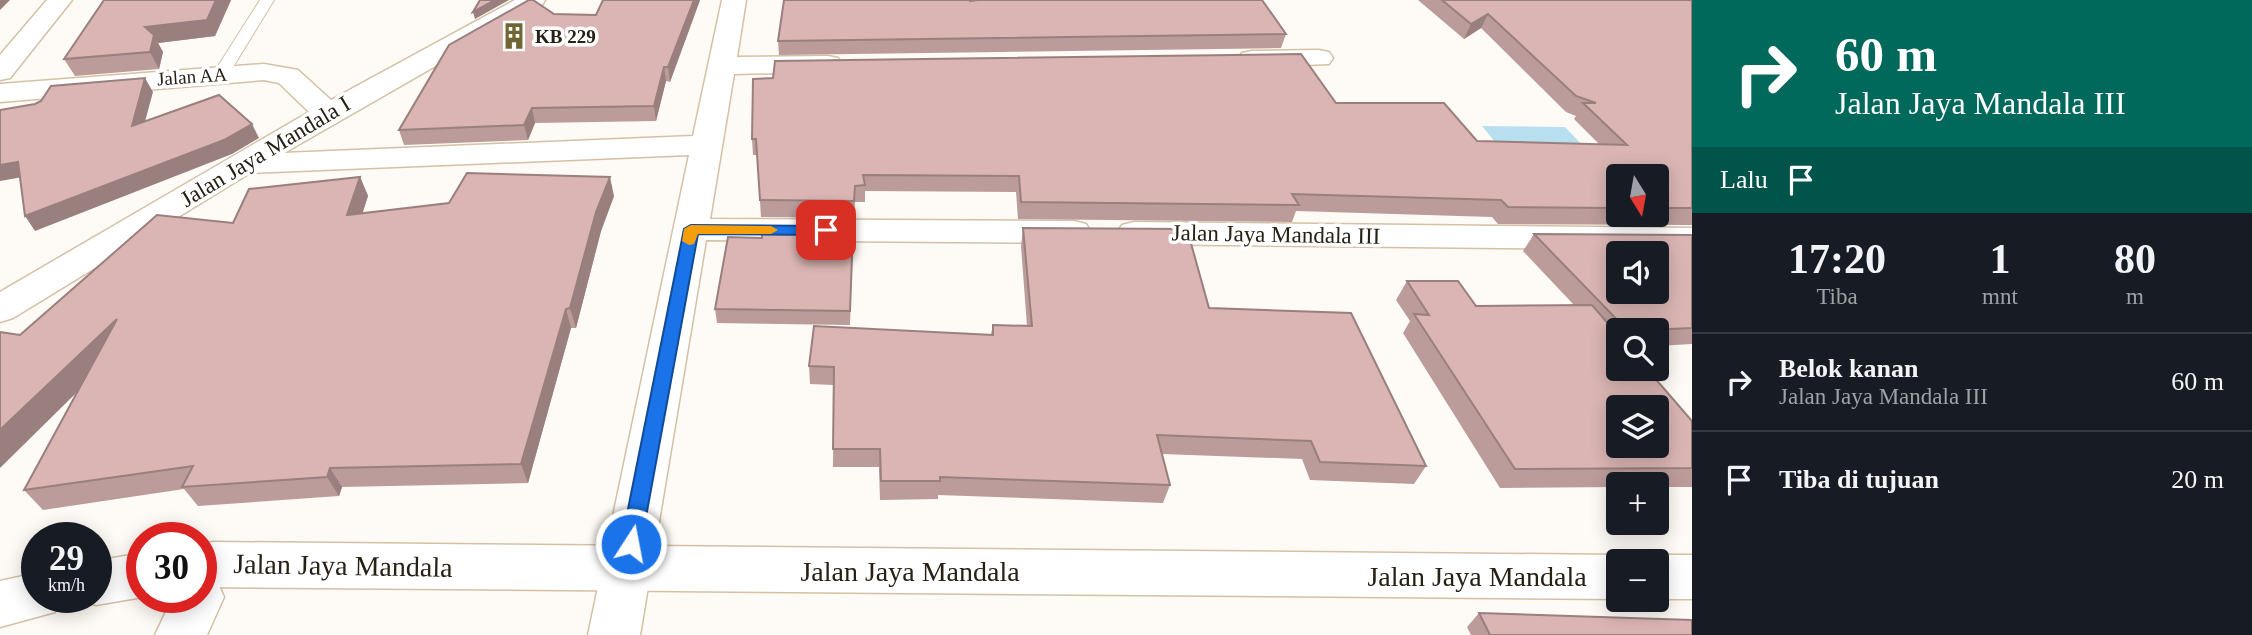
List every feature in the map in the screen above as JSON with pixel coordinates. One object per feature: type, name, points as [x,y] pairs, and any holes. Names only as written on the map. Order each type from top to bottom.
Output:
[{"type":"street","points":[[0,72],[60,0]]},
{"type":"street","name":"Jalan Jaya Mandala I","points":[[0,309],[328,113],[533,0]]},
{"type":"street","points":[[614,635],[734,0]]},
{"type":"street","points":[[1222,59],[1319,58]]},
{"type":"street","points":[[722,66],[861,64]]},
{"type":"street","name":"Jalan AA","points":[[0,93],[264,72],[289,76],[328,113]]},
{"type":"street","points":[[241,164],[706,145]]},
{"type":"street","name":"Jalan Jaya Mandala III","points":[[691,229],[1692,239]]},
{"type":"street","name":"Jalan Jaya Mandala","points":[[217,579],[627,569],[1606,577]]},
{"type":"street","points":[[1669,577],[1692,577]]},
{"type":"street","points":[[0,604],[21,599]]},
{"type":"street","points":[[181,635],[190,613]]},
{"type":"lane","points":[[220,74],[267,0]]},
{"type":"water","points":[[1482,126],[1565,127],[1586,149],[1500,148]]},
{"type":"building","points":[[104,0],[216,0],[207,20],[145,27],[154,35],[150,52],[64,59]]},
{"type":"building","points":[[480,0],[495,0],[473,12]]},
{"type":"building","points":[[529,0],[554,14],[596,15],[603,0],[694,0],[668,67],[664,67],[654,106],[532,108],[524,125],[399,130],[449,45]]},
{"type":"building","points":[[784,0],[1262,0],[1286,34],[778,41]]},
{"type":"building","points":[[1442,0],[1692,0],[1692,208],[1670,208],[1670,164],[1606,164],[1606,208],[1508,207],[1501,200],[1292,194],[1299,205],[1021,202],[1019,176],[863,175],[865,185],[855,186],[854,201],[760,200],[756,139],[752,139],[753,79],[773,78],[775,61],[1301,54],[1336,103],[1444,103],[1477,141],[1627,145],[1583,103],[1596,103],[1576,96],[1488,14],[1471,24]]},
{"type":"building","points":[[145,78],[132,126],[219,95],[252,124],[224,140],[25,216],[18,162],[0,165],[0,110],[35,104],[41,101],[51,86]]},
{"type":"building","points":[[467,173],[610,177],[596,212],[570,308],[566,309],[521,464],[330,468],[327,477],[182,487],[193,466],[24,490],[117,319],[0,430],[0,332],[20,335],[157,215],[233,223],[249,189],[360,177],[347,215],[449,203]]},
{"type":"building","points":[[1023,228],[1187,229],[1209,308],[1351,313],[1426,466],[1320,462],[1311,441],[1157,435],[1170,485],[940,477],[940,481],[881,481],[880,449],[833,449],[834,367],[809,366],[814,326],[993,335],[993,325],[1032,326]]},
{"type":"building","points":[[762,229],[853,230],[850,311],[715,309],[728,237],[762,238]]},
{"type":"building","points":[[1534,234],[1692,235],[1692,328],[1669,329],[1669,318],[1615,318]]},
{"type":"building","points":[[1407,281],[1458,281],[1476,306],[1592,305],[1606,321],[1606,381],[1657,381],[1692,421],[1692,468],[1515,469],[1414,314],[1429,315]]},
{"type":"building","points":[[1479,613],[1692,620],[1692,635],[1490,635]]},
{"type":"slow traffic","points":[[689,241],[691,229],[771,230]]},
{"type":"place","name":"KB 229","points":[[514,36]]},
{"type":"route","points":[[631,544],[691,229],[826,230]]}]
